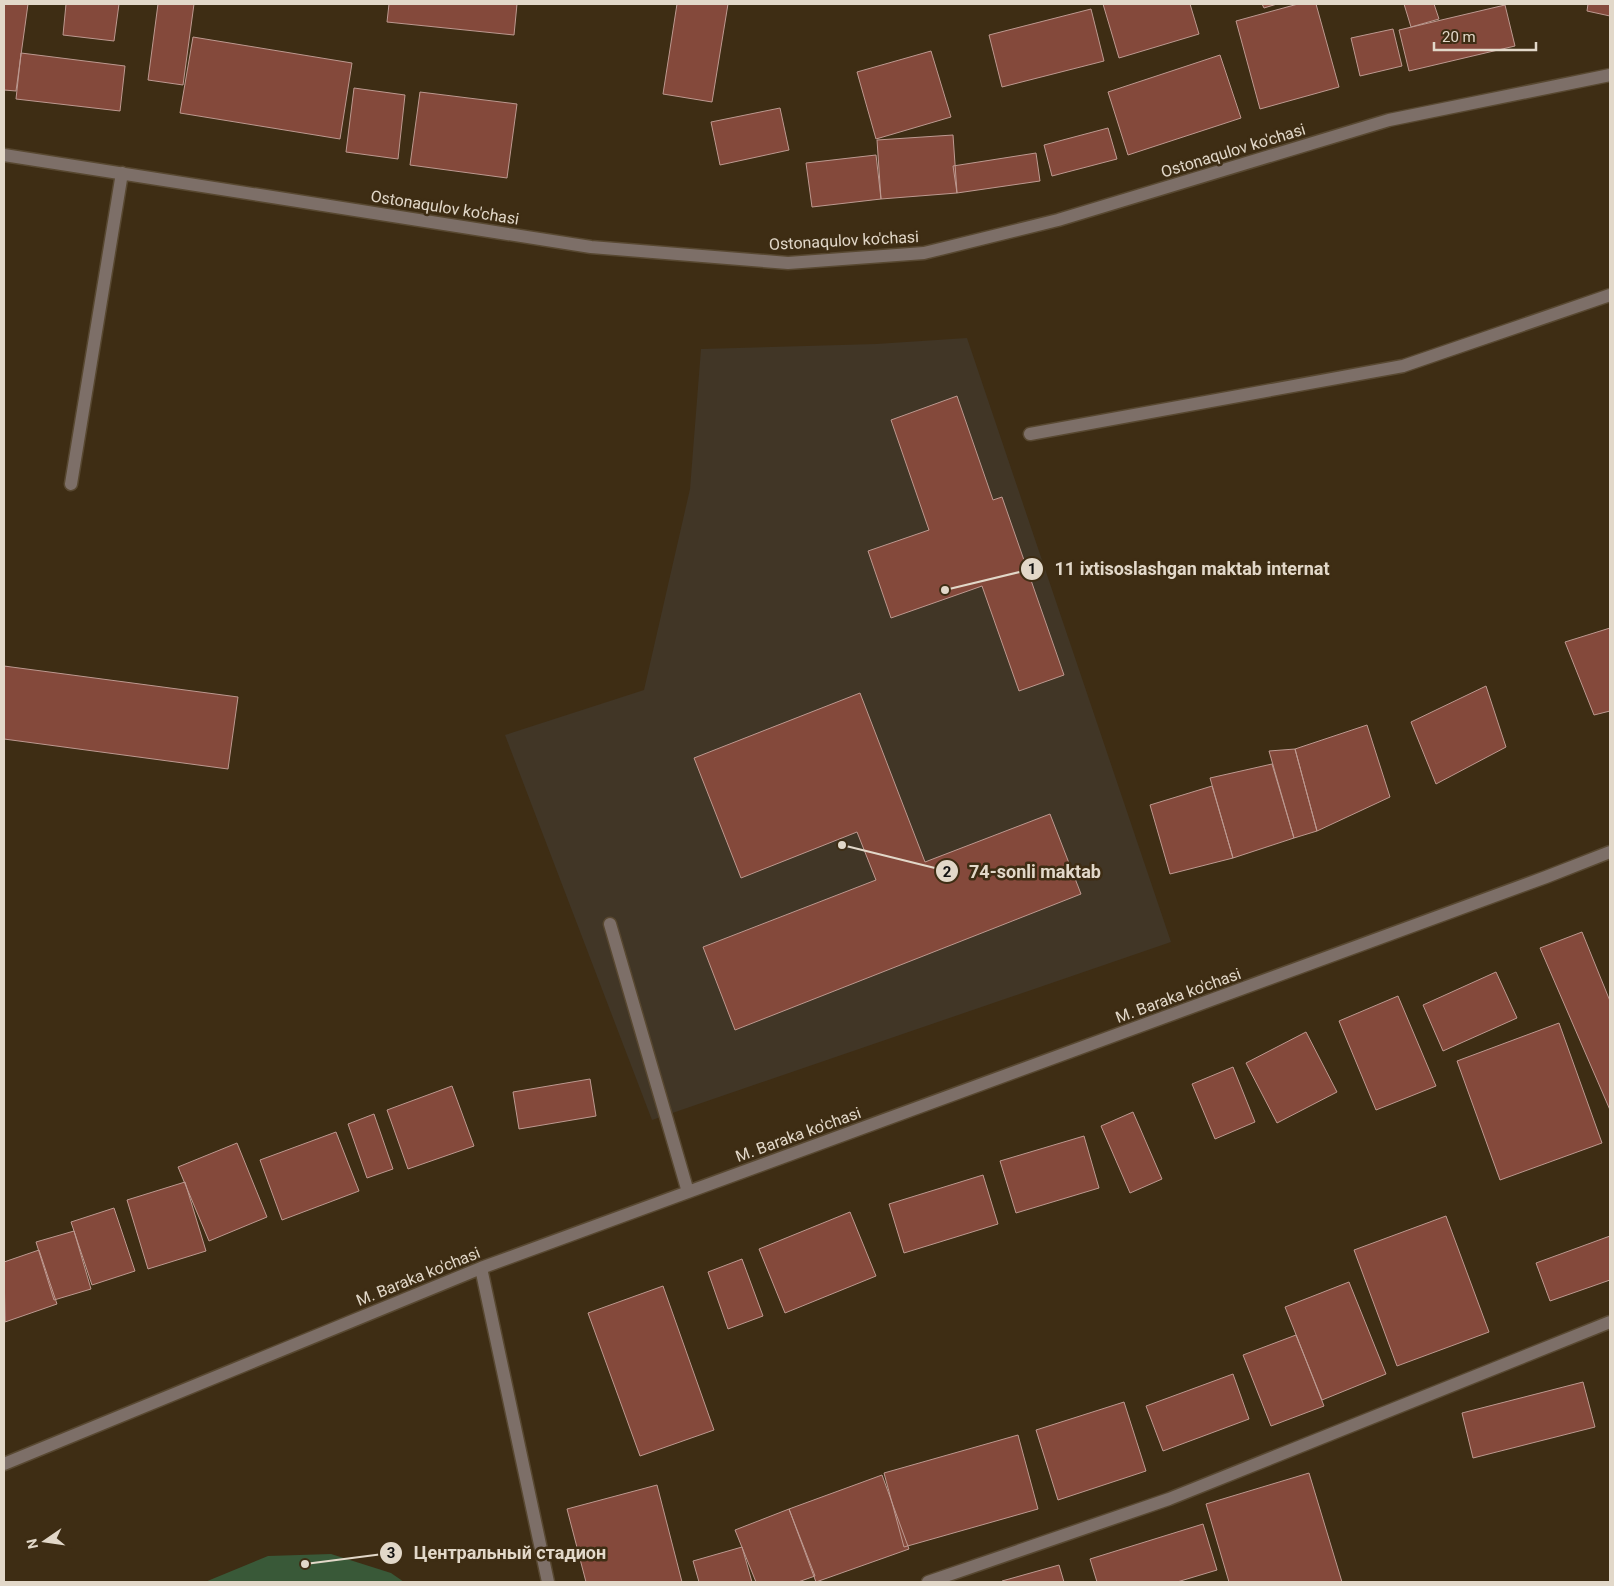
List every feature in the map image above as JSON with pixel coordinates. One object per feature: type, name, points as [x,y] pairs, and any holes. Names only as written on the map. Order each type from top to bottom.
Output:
[{"type":"street","name":"Ostonaqulov ko'chasi","points":[[4,155],[591,247],[788,263],[924,253],[1058,220],[1389,120],[1610,75]]},
{"type":"street","points":[[71,484],[122,173]]},
{"type":"street","points":[[1030,434],[1403,366],[1610,295]]},
{"type":"street","name":"M. Baraka ko'chasi","points":[[4,1464],[481,1268],[1610,852]]},
{"type":"street","points":[[610,924],[688,1192]]},
{"type":"street","points":[[481,1268],[548,1582]]},
{"type":"street","points":[[928,1582],[1169,1499],[1610,1322]]},
{"type":"shaded area","points":[[967,338],[1171,942],[652,1120],[505,735],[644,690],[690,489],[701,349],[876,344]]},
{"type":"green space","points":[[331,1554],[391,1573],[404,1582],[205,1582],[268,1556]]},
{"type":"building","points":[[4,4],[28,4],[16,91],[4,90]]},
{"type":"building","points":[[66,4],[119,4],[114,41],[63,35]]},
{"type":"building","points":[[158,4],[194,4],[183,85],[148,80]]},
{"type":"building","points":[[389,4],[517,4],[514,35],[387,22]]},
{"type":"building","points":[[677,4],[728,4],[712,102],[663,94]]},
{"type":"building","points":[[1103,4],[1190,4],[1199,34],[1119,58]]},
{"type":"building","points":[[1262,4],[1277,4],[1264,8]]},
{"type":"building","points":[[1298,4],[1316,4],[1339,87],[1260,109],[1236,21]]},
{"type":"building","points":[[1404,4],[1434,4],[1439,19],[1411,27]]},
{"type":"building","points":[[1588,4],[1610,4],[1610,16],[1587,11]]},
{"type":"building","points":[[1505,5],[1515,46],[1409,71],[1399,30]]},
{"type":"building","points":[[1091,9],[1104,61],[1002,87],[989,35]]},
{"type":"building","points":[[1393,29],[1402,66],[1360,76],[1351,38]]},
{"type":"building","points":[[193,37],[352,63],[340,139],[180,113]]},
{"type":"building","points":[[931,51],[951,117],[876,139],[857,72]]},
{"type":"building","points":[[21,53],[125,66],[120,111],[16,99]]},
{"type":"building","points":[[1220,55],[1241,118],[1128,155],[1108,92]]},
{"type":"building","points":[[354,88],[405,95],[398,159],[346,152]]},
{"type":"building","points":[[420,92],[517,104],[507,178],[410,165]]},
{"type":"building","points":[[780,108],[789,150],[720,165],[711,122]]},
{"type":"building","points":[[1108,128],[1117,159],[1052,176],[1044,145]]},
{"type":"building","points":[[953,135],[957,193],[881,199],[877,140]]},
{"type":"building","points":[[1036,153],[1040,181],[957,193],[953,166]]},
{"type":"building","points":[[876,155],[881,199],[812,207],[806,163]]},
{"type":"building","points":[[957,396],[993,500],[1002,497],[1064,675],[1019,691],[982,586],[891,618],[868,551],[929,530],[891,420]]},
{"type":"building","points":[[1610,628],[1610,711],[1594,715],[1565,642]]},
{"type":"building","points":[[4,666],[238,697],[228,769],[4,739]]},
{"type":"building","points":[[1486,686],[1506,747],[1436,784],[1411,722]]},
{"type":"building","points":[[860,693],[925,862],[1050,814],[1081,894],[735,1030],[703,947],[876,880],[857,832],[741,878],[694,758]]},
{"type":"building","points":[[1367,725],[1390,797],[1317,831],[1295,749]]},
{"type":"building","points":[[1295,749],[1317,831],[1294,838],[1269,751]]},
{"type":"building","points":[[1272,764],[1294,838],[1233,858],[1210,778]]},
{"type":"building","points":[[1212,786],[1233,858],[1170,874],[1150,805]]},
{"type":"building","points":[[1582,932],[1610,1001],[1610,1110],[1540,948]]},
{"type":"building","points":[[1496,972],[1517,1018],[1443,1051],[1423,1005]]},
{"type":"building","points":[[1398,996],[1436,1086],[1376,1110],[1339,1021]]},
{"type":"building","points":[[1559,1023],[1602,1143],[1500,1180],[1457,1061]]},
{"type":"building","points":[[1306,1032],[1337,1092],[1277,1123],[1246,1063]]},
{"type":"building","points":[[1233,1067],[1255,1122],[1215,1139],[1192,1084]]},
{"type":"building","points":[[590,1079],[596,1116],[519,1129],[513,1092]]},
{"type":"building","points":[[452,1086],[474,1146],[408,1169],[387,1110]]},
{"type":"building","points":[[1133,1112],[1162,1179],[1130,1193],[1101,1126]]},
{"type":"building","points":[[374,1114],[393,1169],[367,1178],[348,1124]]},
{"type":"building","points":[[336,1132],[359,1191],[282,1220],[260,1160]]},
{"type":"building","points":[[1084,1136],[1099,1188],[1016,1213],[1000,1161]]},
{"type":"building","points":[[237,1143],[267,1217],[209,1241],[178,1167]]},
{"type":"building","points":[[983,1175],[998,1224],[904,1253],[889,1204]]},
{"type":"building","points":[[185,1182],[206,1251],[148,1269],[127,1200]]},
{"type":"building","points":[[114,1208],[135,1271],[92,1285],[71,1222]]},
{"type":"building","points":[[850,1212],[876,1276],[785,1313],[759,1249]]},
{"type":"building","points":[[1446,1216],[1489,1332],[1397,1366],[1354,1250]]},
{"type":"building","points":[[74,1231],[91,1289],[54,1300],[36,1242]]},
{"type":"building","points":[[1610,1236],[1610,1280],[1550,1301],[1536,1263]]},
{"type":"building","points":[[39,1250],[57,1304],[5,1322],[4,1262]]},
{"type":"building","points":[[742,1259],[763,1316],[728,1329],[708,1272]]},
{"type":"building","points":[[1349,1282],[1386,1374],[1322,1400],[1285,1307]]},
{"type":"building","points":[[663,1286],[714,1430],[640,1456],[588,1313]]},
{"type":"building","points":[[1296,1335],[1324,1406],[1271,1426],[1243,1355]]},
{"type":"building","points":[[1233,1374],[1249,1419],[1163,1451],[1146,1406]]},
{"type":"building","points":[[1583,1382],[1595,1427],[1473,1458],[1462,1413]]},
{"type":"building","points":[[1124,1402],[1146,1471],[1058,1500],[1036,1430]]},
{"type":"building","points":[[1018,1435],[1038,1509],[904,1547],[884,1473]]},
{"type":"building","points":[[1309,1473],[1342,1582],[1229,1582],[1206,1504]]},
{"type":"building","points":[[882,1475],[909,1549],[816,1582],[789,1509]]},
{"type":"building","points":[[657,1485],[682,1582],[586,1582],[567,1509]]},
{"type":"building","points":[[789,1509],[815,1576],[798,1582],[756,1582],[735,1530]]},
{"type":"building","points":[[1203,1524],[1217,1570],[1177,1582],[1097,1582],[1090,1559]]},
{"type":"building","points":[[742,1547],[752,1582],[699,1582],[693,1561]]},
{"type":"building","points":[[1059,1565],[1064,1582],[1002,1582],[1002,1581]]},
{"type":"place","name":"11 ixtisoslashgan maktab internat","points":[[945,590]]},
{"type":"place","name":"74-sonli maktab","points":[[842,845]]},
{"type":"place","name":"Центральный стадион","points":[[305,1564]]}]
